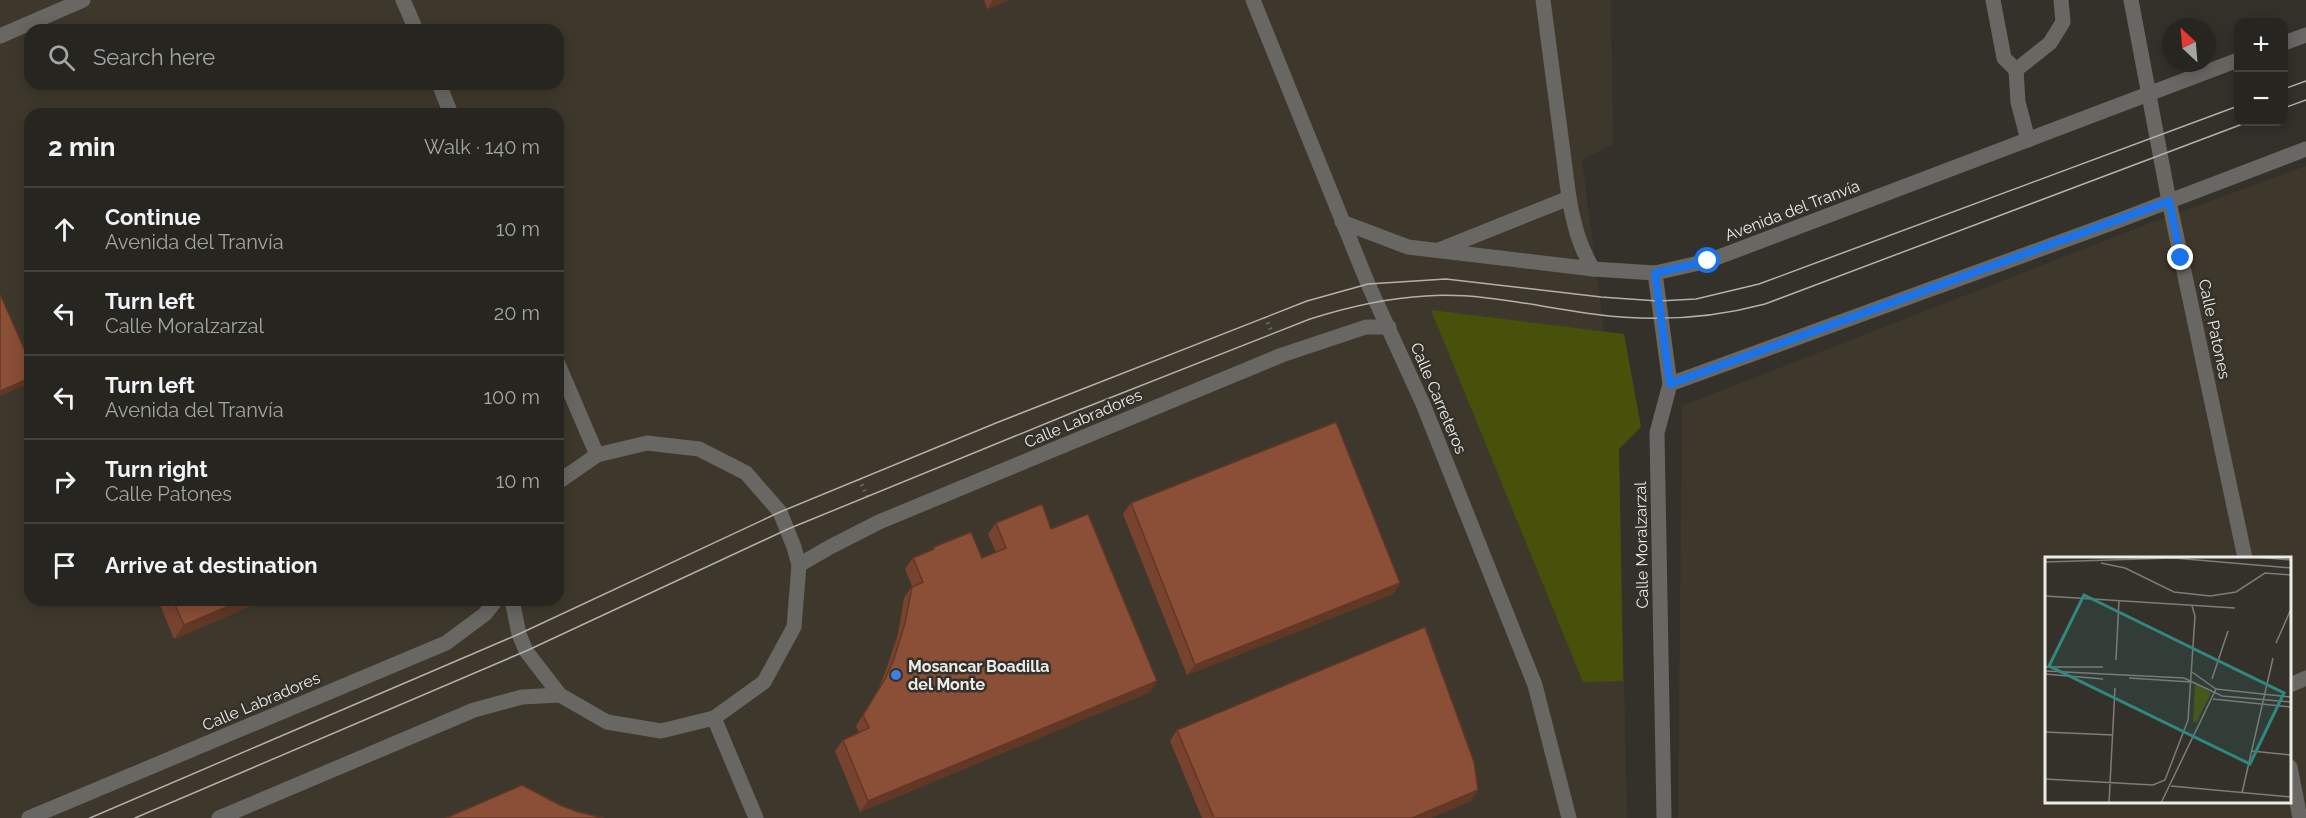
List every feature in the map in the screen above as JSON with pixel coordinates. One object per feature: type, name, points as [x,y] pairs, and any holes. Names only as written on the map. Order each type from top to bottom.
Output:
[{"type":"street","points":[[28,24],[83,0]]},
{"type":"street","points":[[403,0],[413,24]]},
{"type":"street","name":"Calle Carreteros","points":[[1253,0],[1368,284],[1423,404],[1535,685],[1569,818]]},
{"type":"street","points":[[1543,0],[1574,230],[1581,249],[1593,269]]},
{"type":"street","points":[[1993,0],[2004,58],[2016,70],[2018,102],[2028,140]]},
{"type":"street","name":"Calle Patones","points":[[2131,0],[2169,201],[2246,557]]},
{"type":"street","points":[[2016,70],[2050,43],[2063,22],[2064,1]]},
{"type":"street","points":[[0,36],[24,26]]},
{"type":"street","points":[[2288,42],[2306,35]]},
{"type":"street","name":"Avenida del Tranvía","points":[[1342,222],[1408,247],[1436,252],[1593,269],[1655,273],[1708,261],[2234,62]]},
{"type":"street","points":[[441,90],[449,108]]},
{"type":"street","points":[[1670,384],[2306,149]]},
{"type":"street","points":[[1436,252],[1569,198]]},
{"type":"street","name":"Calle Moralzarzal","points":[[1655,273],[1670,384],[1657,433],[1664,818]]},
{"type":"street","name":"Calle Labradores","points":[[799,566],[830,546],[879,522],[1282,355],[1366,327],[1389,327]]},
{"type":"street","points":[[564,378],[597,455]]},
{"type":"street","points":[[513,606],[519,634],[526,651],[560,694],[607,722],[661,731],[714,718],[764,682],[794,627],[799,566],[794,547],[780,512],[746,473],[699,449],[647,443],[597,455],[564,478]]},
{"type":"street","name":"Calle Labradores","points":[[29,818],[446,643],[485,614],[491,606]]},
{"type":"street","points":[[2291,684],[2306,678]]},
{"type":"street","points":[[219,818],[474,710],[522,696],[560,694]]},
{"type":"street","points":[[714,718],[756,818]]},
{"type":"street","points":[[2291,776],[2300,818]]},
{"type":"shaded area","points":[[0,0],[1611,0],[1613,144],[1582,160],[1619,448],[1627,818],[0,818]]},
{"type":"shaded area","points":[[2306,166],[2306,818],[1678,818],[1682,406],[2148,224]]},
{"type":"green space","points":[[1431,310],[1624,334],[1641,427],[1619,449],[1623,681],[1583,682]]},
{"type":"building","points":[[0,294],[24,348],[24,381],[0,391]]},
{"type":"building","points":[[1336,422],[1400,583],[1195,665],[1131,503]]},
{"type":"building","points":[[1042,504],[1051,529],[1088,514],[1157,681],[868,801],[843,740],[869,728],[863,715],[885,679],[894,659],[905,623],[912,587],[923,582],[913,558],[971,532],[982,558],[1006,548],[996,523]]},
{"type":"building","points":[[176,606],[229,606],[184,625]]},
{"type":"building","points":[[1425,627],[1474,762],[1478,790],[1412,818],[1214,818],[1177,730]]},
{"type":"building","points":[[522,785],[560,805],[604,818],[446,818]]},
{"type":"tram line","points":[[2288,88],[2306,81]]},
{"type":"tram line","points":[[2288,107],[2306,100]]},
{"type":"tram line","points":[[90,818],[519,634],[780,512],[996,423],[1307,301],[1368,284],[1446,279],[1601,297],[1658,301],[1696,299],[1759,284],[2234,107]]},
{"type":"tram line","points":[[135,818],[526,651],[788,529],[1074,412],[1310,319],[1382,301],[1447,295],[1489,298],[1593,314],[1636,318],[1680,318],[1744,309],[1765,304],[2237,126]]},
{"type":"place","name":"Mosancar Boadilla del Monte","points":[[896,675]]},
{"type":"route","points":[[1708,261],[1655,273],[1670,384],[2169,201],[2181,258]]}]
